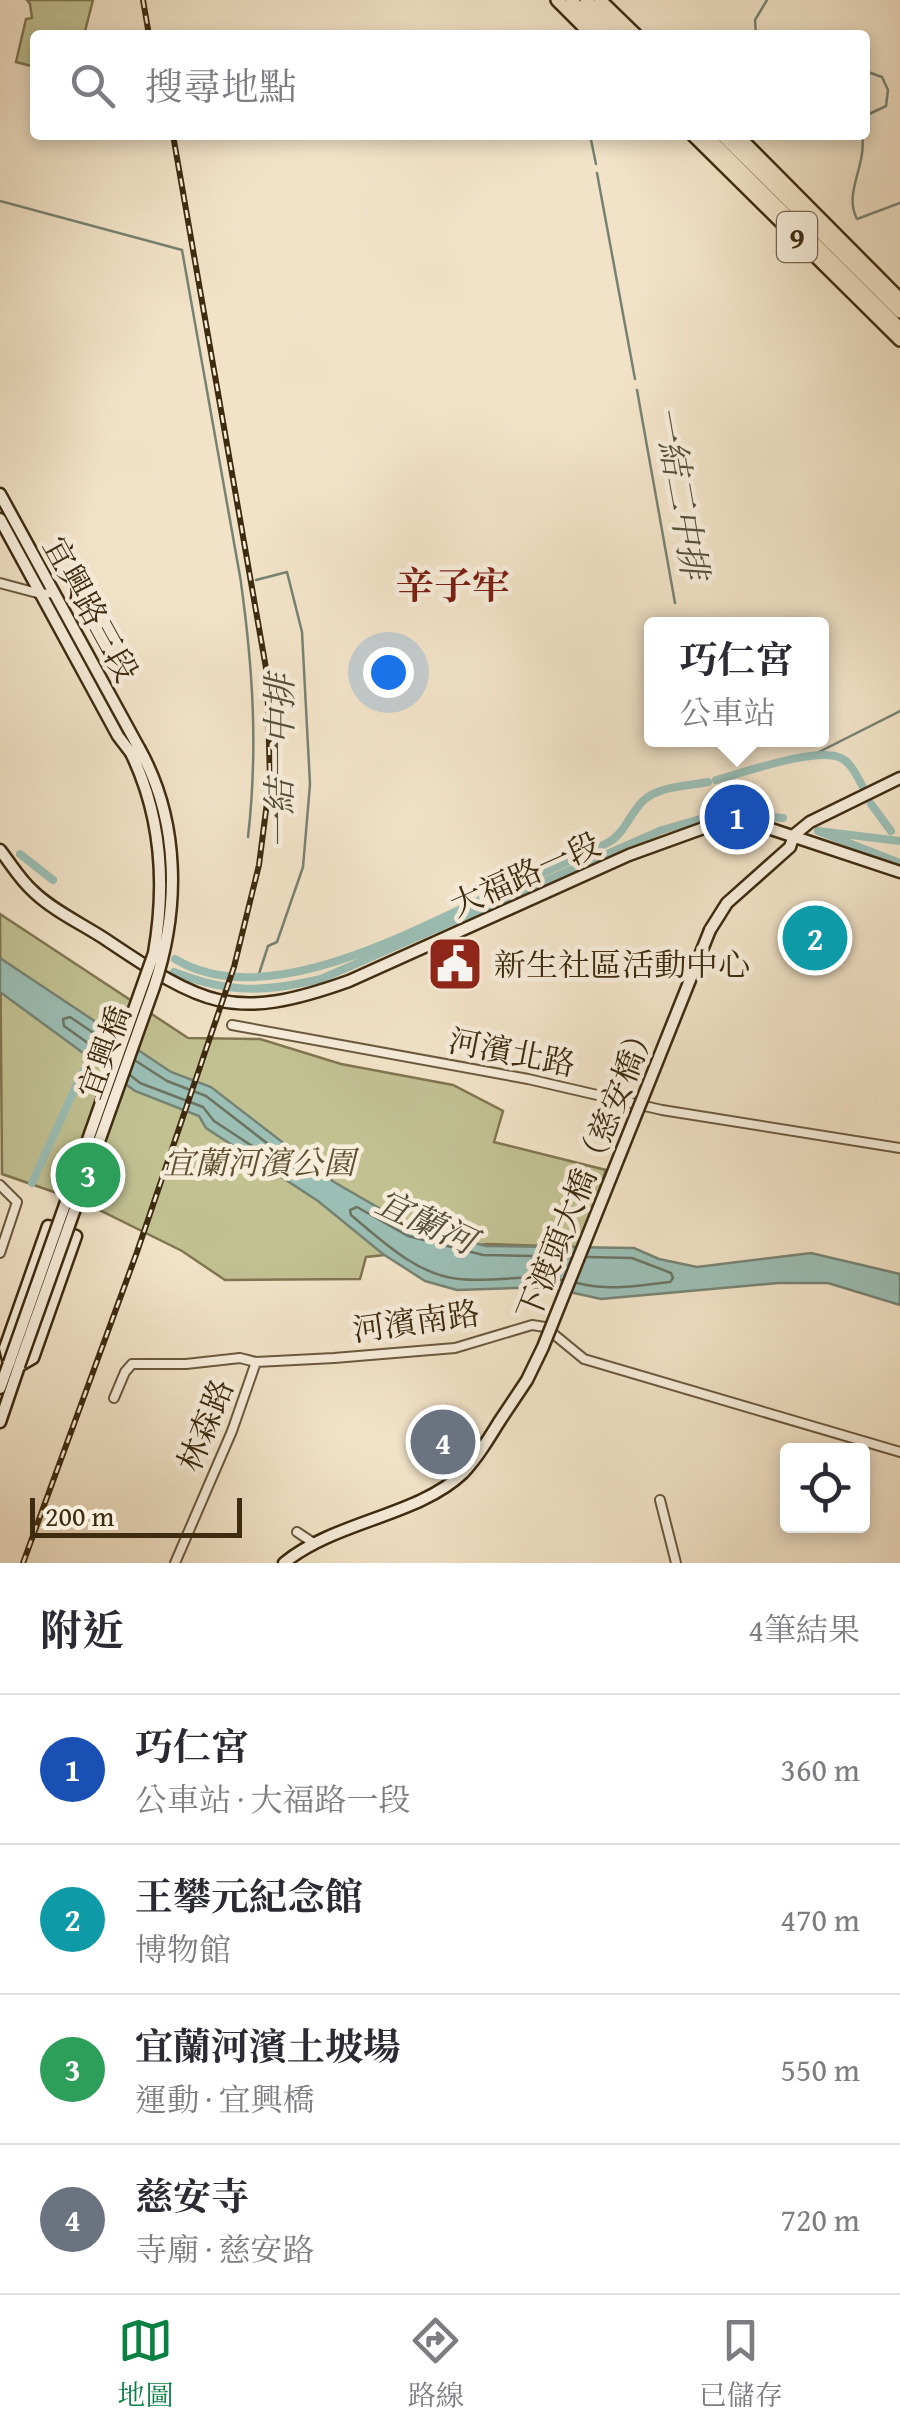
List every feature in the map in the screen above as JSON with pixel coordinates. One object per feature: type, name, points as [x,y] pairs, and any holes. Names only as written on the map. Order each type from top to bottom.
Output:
[{"type":"main road","points":[[556,0],[587,30]]},
{"type":"main road","points":[[571,0],[603,30]]},
{"type":"main road","points":[[586,0],[616,30]]},
{"type":"main road","points":[[600,0],[631,30]]},
{"type":"main road","name":"9","points":[[698,140],[900,340]]},
{"type":"main road","name":"9","points":[[711,140],[900,328]]},
{"type":"main road","name":"9","points":[[727,140],[900,312]]},
{"type":"main road","name":"9","points":[[742,140],[900,299]]},
{"type":"street","name":"宜興路三段","points":[[0,494],[118,736],[135,751]]},
{"type":"street","name":"宜興路三段","points":[[0,519],[47,594]]},
{"type":"street","points":[[0,583],[47,594]]},
{"type":"street","name":"宜興橋","points":[[14,1364],[154,953],[161,898],[160,848],[135,751]]},
{"type":"street","points":[[794,835],[810,822],[900,778]]},
{"type":"street","name":"大福路一段","points":[[0,850],[35,894],[165,980],[220,1002],[274,1004],[304,998],[349,981],[628,855],[723,821],[759,825],[794,835],[900,872]]},
{"type":"street","name":"下渡頭大橋（慈安橋）","points":[[284,1563],[312,1542],[446,1486],[472,1461],[528,1380],[543,1347],[710,930],[727,903],[790,847],[794,835]]},
{"type":"street","name":"河濱北路","points":[[232,1025],[528,1079],[662,1110],[900,1148]]},
{"type":"street","points":[[0,1185],[17,1202],[0,1253]]},
{"type":"street","points":[[0,1422],[4,1383],[14,1364],[33,1358],[76,1236],[48,1226],[4,1348],[14,1364]]},
{"type":"street","name":"河濱南路","points":[[114,1398],[132,1364],[240,1358],[256,1362],[456,1348],[532,1325],[545,1327],[584,1359],[900,1452]]},
{"type":"street","name":"林森路","points":[[175,1563],[238,1418],[256,1362]]},
{"type":"street","points":[[660,1500],[676,1563]]},
{"type":"street","points":[[297,1532],[312,1542]]},
{"type":"green space","points":[[27,0],[93,0],[85,30],[30,30],[30,66],[16,62],[26,19],[32,18]]},
{"type":"green space","name":"宜蘭河濱公園","points":[[0,914],[188,1038],[260,1039],[341,1064],[453,1085],[503,1111],[494,1142],[606,1170],[580,1247],[488,1244],[366,1257],[360,1279],[225,1280],[182,1251],[83,1202],[2,1174]]},
{"type":"water","points":[[0,958],[171,1072],[211,1087],[334,1182],[412,1227],[486,1246],[634,1248],[659,1259],[697,1267],[811,1253],[900,1274],[900,1305],[828,1283],[778,1283],[601,1299],[547,1287],[457,1290],[425,1281],[383,1254],[318,1201],[206,1128],[199,1116],[135,1091],[0,992]]},
{"type":"waterway","points":[[756,30],[755,20],[767,0]]},
{"type":"waterway","points":[[870,73],[882,77],[888,90],[886,106],[870,114]]},
{"type":"waterway","name":"一結二中排","points":[[591,140],[596,164]]},
{"type":"waterway","points":[[862,140],[853,199],[857,219],[900,203]]},
{"type":"waterway","name":"一結二中排","points":[[597,173],[635,379]]},
{"type":"waterway","name":"一結一中排","points":[[0,201],[182,250],[241,582]]},
{"type":"waterway","name":"一結二中排","points":[[637,390],[675,603]]},
{"type":"waterway","name":"一結一中排","points":[[256,580],[287,572],[302,632],[310,784],[303,867],[277,942],[268,946],[258,977]]},
{"type":"waterway","points":[[241,583],[253,710],[248,837]]},
{"type":"waterway","points":[[829,747],[900,711]]},
{"type":"waterway","points":[[811,756],[829,747]]},
{"type":"waterway","points":[[716,780],[798,758],[830,755],[848,764],[864,789]]},
{"type":"waterway","points":[[175,959],[211,973],[250,977],[292,973],[334,962],[377,947],[609,842],[643,801],[657,792],[708,782]]},
{"type":"waterway","points":[[871,804],[891,831]]},
{"type":"waterway","points":[[735,814],[783,818]]},
{"type":"waterway","points":[[174,972],[248,989],[321,979],[662,830],[714,815]]},
{"type":"waterway","points":[[818,831],[900,863]]},
{"type":"waterway","points":[[818,831],[900,841]]},
{"type":"waterway","points":[[20,854],[53,880]]},
{"type":"waterway","points":[[32,1183],[82,1073],[99,1054]]},
{"type":"railway","points":[[143,0],[148,30]]},
{"type":"railway","points":[[23,1563],[137,1252],[234,967],[259,865],[270,779],[267,674],[174,140]]},
{"type":"place","name":"巧仁宮","points":[[737,817]]},
{"type":"place","name":"王攀元紀念館","points":[[815,938]]},
{"type":"place","name":"新生社區活動中心","points":[[455,964]]},
{"type":"place","name":"宜蘭河濱土坡場","points":[[88,1175]]},
{"type":"place","name":"慈安寺","points":[[443,1442]]},
{"type":"district","name":"辛子牢","points":[[453,585]]},
{"type":"water label","name":"宜蘭河","points":[[426,1221]]}]
